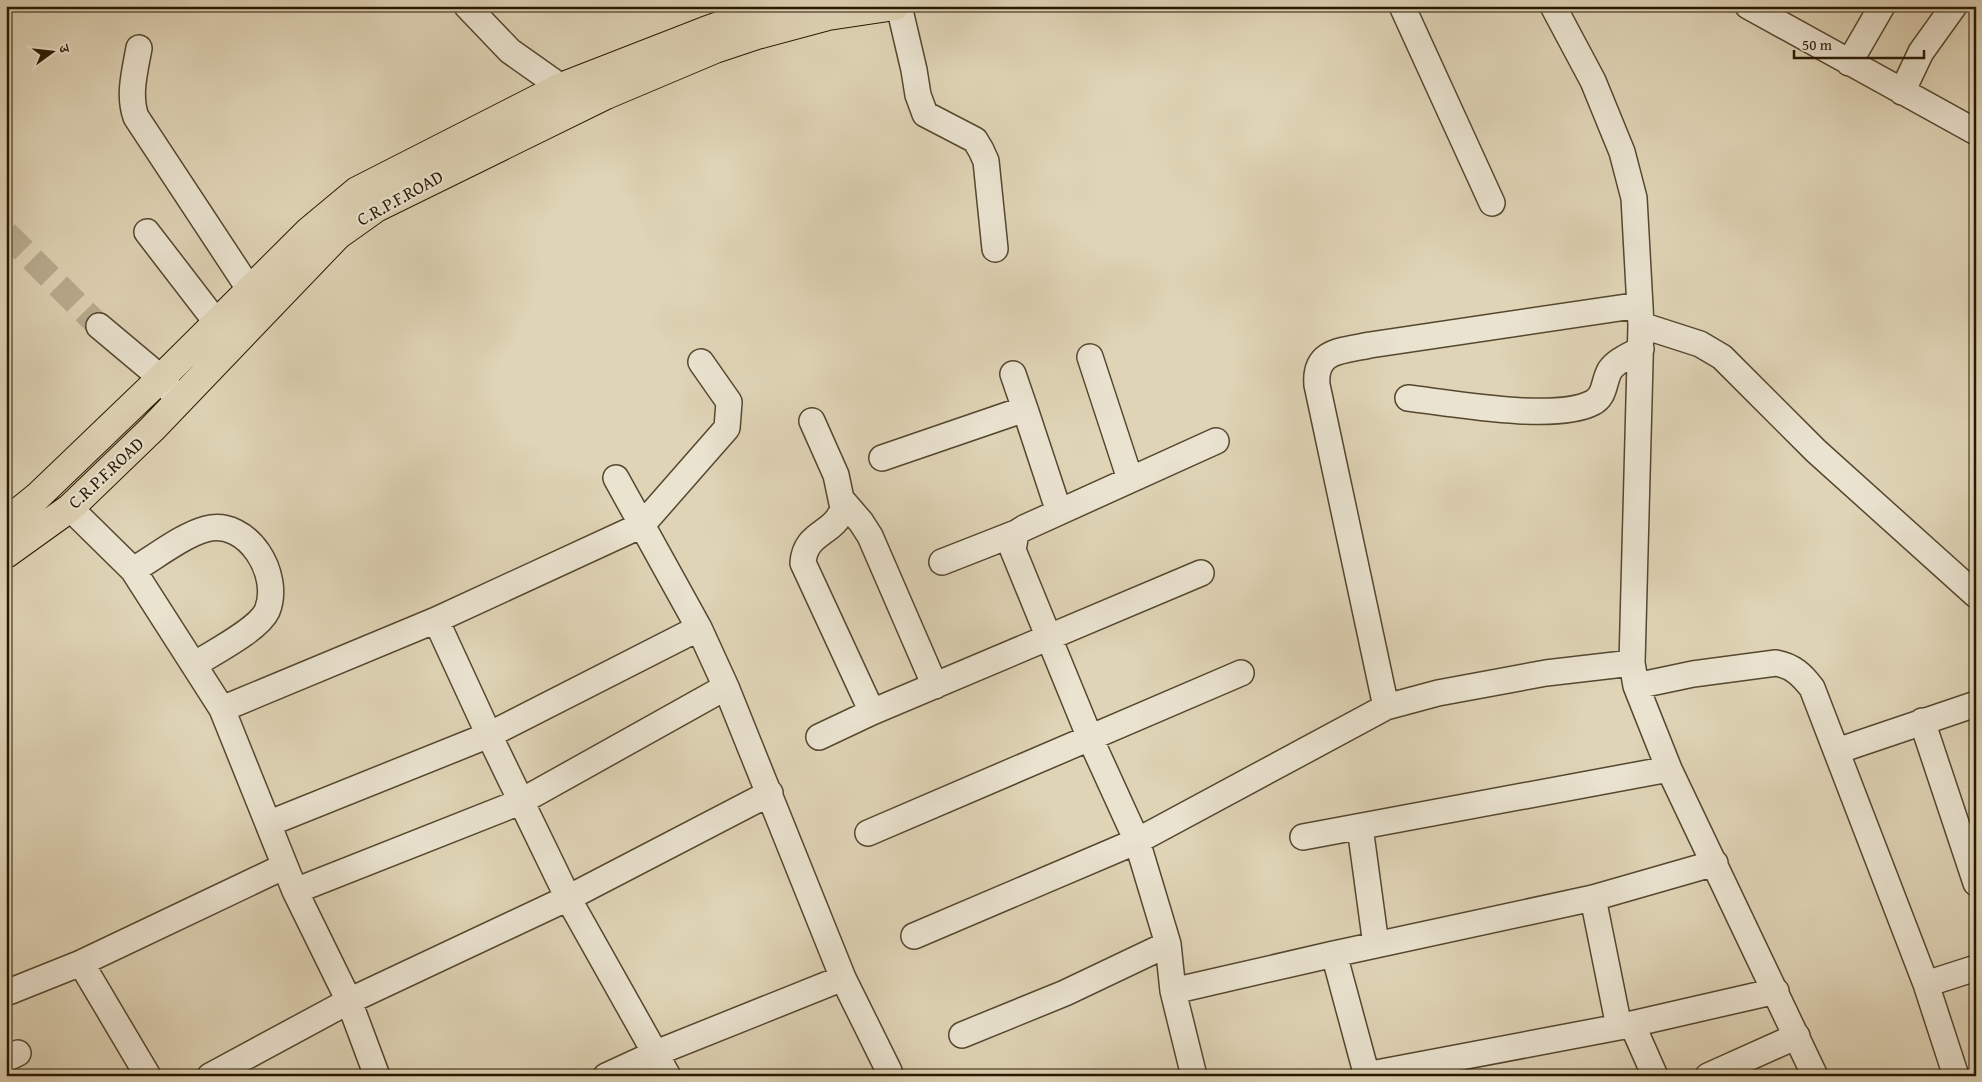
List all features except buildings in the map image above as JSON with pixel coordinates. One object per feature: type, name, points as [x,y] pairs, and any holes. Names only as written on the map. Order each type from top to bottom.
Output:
[{"type":"main road","name":"C.R.P.F.ROAD","points":[[6,554],[70,508],[180,401],[338,235],[376,208],[606,95],[715,49],[757,35],[828,16],[897,6]]},
{"type":"main road","name":"C.R.P.F.ROAD","points":[[6,522],[37,497],[161,378],[309,231],[357,191],[560,87],[768,7]]},
{"type":"street","points":[[467,6],[510,51],[560,87]]},
{"type":"street","points":[[897,6],[914,70],[918,95],[925,114],[975,140],[986,161],[995,249]]},
{"type":"street","points":[[1402,6],[1492,203]]},
{"type":"street","points":[[1553,6],[1593,81],[1622,152],[1634,198],[1641,326],[1634,674],[1669,768],[1814,1075]]},
{"type":"street","points":[[1748,6],[1976,132]]},
{"type":"street","points":[[1849,63],[1882,6]]},
{"type":"street","points":[[1902,92],[1921,52],[1954,6]]},
{"type":"street","points":[[139,48],[132,90],[133,108],[136,118],[250,290]]},
{"type":"street","points":[[147,232],[217,323]]},
{"type":"street","points":[[99,326],[161,378],[180,401]]},
{"type":"street","points":[[1408,398],[1503,410],[1564,409],[1582,406],[1593,402],[1600,396],[1611,370],[1619,361],[1641,326]]},
{"type":"street","points":[[1386,707],[1317,385],[1316,371],[1321,361],[1327,355],[1370,345],[1641,326],[1700,344],[1722,357],[1816,452],[1976,595]]},
{"type":"street","points":[[1090,357],[1130,479]]},
{"type":"street","points":[[222,709],[436,620],[642,525],[727,428],[729,402],[701,362]]},
{"type":"street","points":[[1013,374],[1059,512]]},
{"type":"street","points":[[882,458],[1025,409]]},
{"type":"street","points":[[812,421],[836,475],[842,500],[840,516],[835,523],[808,543],[804,552],[803,563],[872,712]]},
{"type":"street","points":[[942,562],[1016,534],[1059,512],[1216,441]]},
{"type":"street","points":[[616,478],[699,628],[770,793],[843,978],[889,1072],[889,1076]]},
{"type":"street","points":[[842,500],[870,536],[935,686]]},
{"type":"street","points":[[70,508],[133,570],[222,709],[270,823],[295,890],[349,1001],[377,1076]]},
{"type":"street","points":[[133,570],[207,529],[228,530],[240,535],[255,547],[268,578],[270,593],[266,612],[256,624],[194,665]]},
{"type":"street","points":[[1016,534],[1013,550],[1090,738],[1137,841],[1168,944],[1173,991],[1194,1076]]},
{"type":"street","points":[[819,737],[872,712],[1201,573]]},
{"type":"street","points":[[436,620],[520,802],[568,898],[668,1076]]},
{"type":"street","points":[[270,823],[489,735],[699,628]]},
{"type":"street","points":[[914,936],[1137,841],[1386,707],[1438,693],[1546,672],[1634,674],[1702,672],[1776,663],[1788,666],[1802,676],[1812,688],[1926,984],[1956,1076]]},
{"type":"street","points":[[868,834],[1242,673]]},
{"type":"street","points":[[295,890],[520,802],[726,688]]},
{"type":"street","points":[[1837,751],[1976,704]]},
{"type":"street","points":[[1922,721],[1976,883]]},
{"type":"street","points":[[1303,837],[1669,768]]},
{"type":"street","points":[[210,1076],[244,1067],[349,1001],[568,898],[770,793]]},
{"type":"street","points":[[1360,827],[1376,945]]},
{"type":"street","points":[[1173,991],[1593,898],[1715,864]]},
{"type":"street","points":[[6,994],[81,963],[285,866]]},
{"type":"street","points":[[1593,898],[1625,1026],[1655,1076]]},
{"type":"street","points":[[962,1035],[1065,993],[1168,944]]},
{"type":"street","points":[[1334,954],[1366,1075],[1434,1069],[1776,992]]},
{"type":"street","points":[[81,963],[148,1076]]},
{"type":"street","points":[[1926,984],[1976,968]]},
{"type":"street","points":[[606,1076],[656,1053],[843,978]]},
{"type":"street","points":[[1708,1076],[1797,1036]]},
{"type":"tunnel","points":[[6,233],[99,326]]},
{"type":"railway","points":[[6,9],[10,6]]}]
